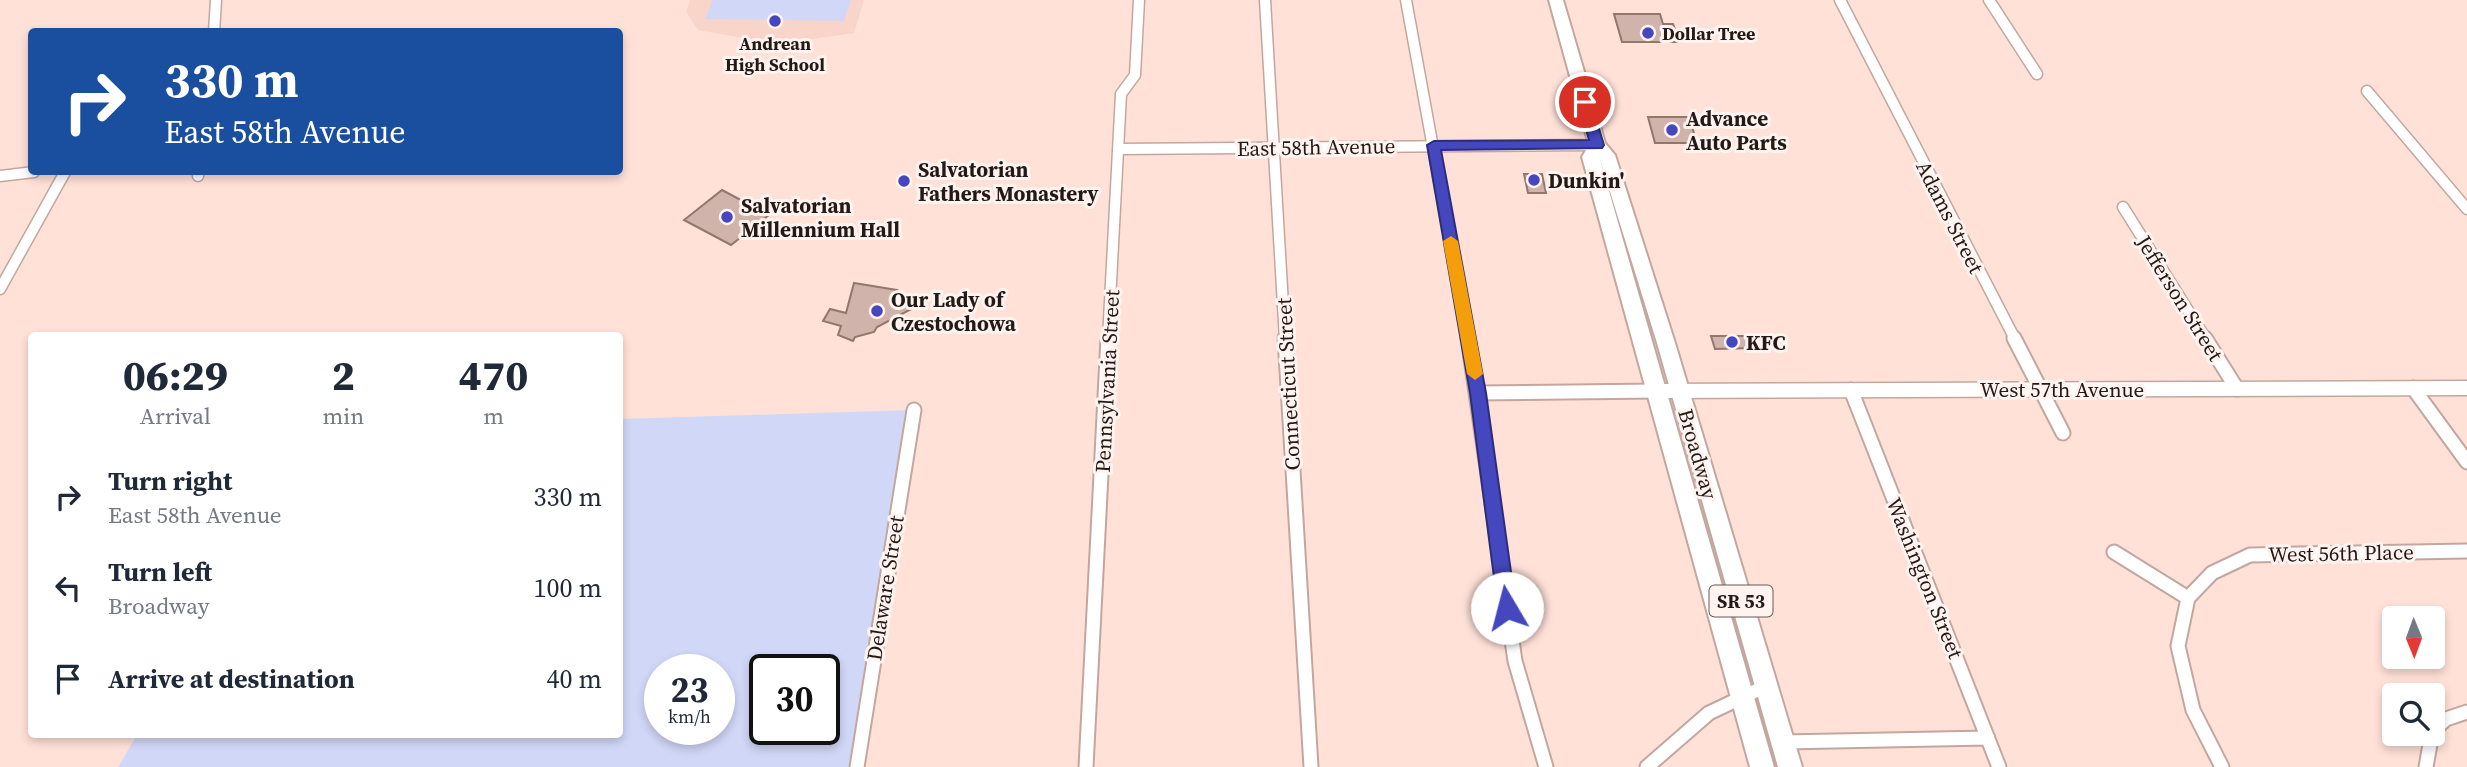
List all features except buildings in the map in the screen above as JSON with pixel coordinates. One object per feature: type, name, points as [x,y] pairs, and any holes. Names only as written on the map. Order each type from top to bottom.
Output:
[{"type":"main road","name":"Broadway","points":[[1556,0],[1597,145],[1607,155],[1680,391],[1790,767]]},
{"type":"main road","name":"Broadway","points":[[1597,145],[1590,157],[1762,767]]},
{"type":"street","points":[[214,28],[216,0]]},
{"type":"street","name":"Pennsylvania Street","points":[[1086,767],[1121,94],[1135,75],[1139,0]]},
{"type":"street","name":"Connecticut Street","points":[[1265,0],[1311,767]]},
{"type":"street","points":[[1406,0],[1478,393],[1515,662],[1546,767]]},
{"type":"street","name":"Adams Street","points":[[1840,0],[2063,433]]},
{"type":"street","points":[[1989,0],[2036,75]]},
{"type":"street","points":[[2367,91],[2467,209]]},
{"type":"street","name":"East 58th Avenue","points":[[1119,149],[1597,145]]},
{"type":"street","points":[[0,176],[28,173]]},
{"type":"street","points":[[0,289],[63,175]]},
{"type":"street","name":"Jefferson Street","points":[[2123,207],[2237,389]]},
{"type":"street","points":[[2413,388],[2467,462]]},
{"type":"street","name":"West 57th Avenue","points":[[1657,391],[2467,388]]},
{"type":"street","name":"Washington Street","points":[[1851,390],[1999,767]]},
{"type":"street","points":[[1478,393],[1657,391]]},
{"type":"street","name":"Delaware Street","points":[[857,767],[914,410]]},
{"type":"street","name":"West 56th Place","points":[[2188,598],[2212,573],[2250,555],[2467,551]]},
{"type":"street","points":[[2113,552],[2188,598],[2178,646],[2193,710],[2222,767]]},
{"type":"street","points":[[1647,767],[1709,713],[1766,686]]},
{"type":"street","points":[[2445,720],[2467,712]]},
{"type":"street","points":[[1783,742],[1988,738]]},
{"type":"shaded area","name":"Andrean High School","points":[[690,0],[864,0],[854,33],[777,44],[698,30],[686,12]]},
{"type":"shaded area","points":[[713,0],[851,0],[844,21],[705,19]]},
{"type":"shaded area","points":[[914,410],[857,767],[118,767],[135,738],[623,738],[623,419]]},
{"type":"slow traffic","points":[[1451,241],[1475,374]]},
{"type":"place","name":"Andrean High School","points":[[775,21]]},
{"type":"place","name":"Dollar Tree","points":[[1648,33]]},
{"type":"place","name":"Advance Auto Parts","points":[[1672,130]]},
{"type":"place","name":"Dunkin'","points":[[1534,180]]},
{"type":"place","name":"Salvatorian Fathers Monastery","points":[[904,181]]},
{"type":"place","name":"Salvatorian Millennium Hall","points":[[727,217]]},
{"type":"place","name":"Our Lady of Czestochowa","points":[[877,311]]},
{"type":"place","name":"KFC","points":[[1732,342]]},
{"type":"route","points":[[1507,608],[1478,393],[1434,145],[1597,145],[1585,102]]}]
